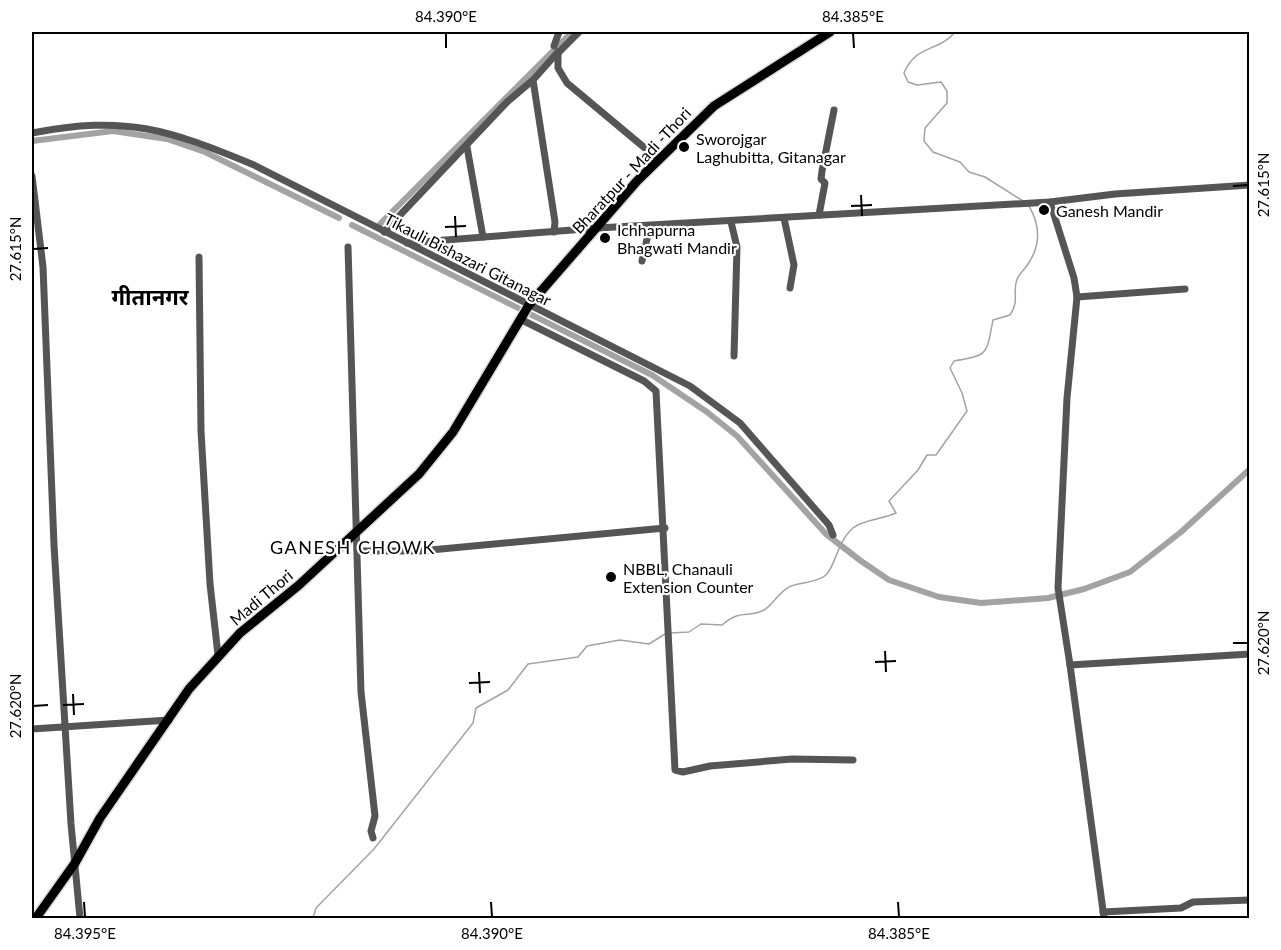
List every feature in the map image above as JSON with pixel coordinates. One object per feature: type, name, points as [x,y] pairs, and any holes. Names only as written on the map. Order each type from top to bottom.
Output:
[{"type":"main road","name":"Bharatpur - Madi -Thori","points":[[525,312],[658,159],[714,106],[830,32]]},
{"type":"main road","name":"Madi Thori","points":[[36,918],[75,863],[100,818],[189,690],[240,633],[270,610],[357,533],[419,474],[453,432],[525,312]]},
{"type":"street","points":[[554,46],[559,32]]},
{"type":"street","points":[[384,232],[421,191],[467,147],[507,102],[533,80],[579,32]]},
{"type":"street","points":[[554,56],[558,52],[558,68],[567,83],[658,159]]},
{"type":"street","points":[[533,80],[555,222],[554,232]]},
{"type":"street","points":[[819,215],[825,183],[821,179],[822,171],[834,110]]},
{"type":"street","name":"Tikauli Bishazari Gitanagar","points":[[32,133],[75,125],[129,125],[160,130],[190,139],[254,165],[384,232],[525,312],[690,386],[719,405],[740,423],[829,525],[833,535]]},
{"type":"street","points":[[467,147],[483,237]]},
{"type":"street","points":[[32,176],[43,267],[64,726],[80,918]]},
{"type":"street","points":[[404,243],[598,228],[1050,202],[1114,194],[1250,185]]},
{"type":"street","points":[[1050,202],[1074,278],[1077,297],[1067,398],[1058,596],[1070,665],[1103,915],[1181,908],[1193,902],[1250,900]]},
{"type":"street","points":[[784,218],[794,265],[790,288]]},
{"type":"street","points":[[731,222],[737,247],[734,356]]},
{"type":"street","points":[[642,261],[650,226]]},
{"type":"street","points":[[348,247],[361,692],[375,816],[371,831],[373,838]]},
{"type":"street","points":[[199,257],[201,432],[210,585],[218,655]]},
{"type":"street","points":[[1077,297],[1185,289]]},
{"type":"street","points":[[525,312],[644,381],[656,391],[665,528],[675,770],[677,772],[710,766],[792,759],[853,760]]},
{"type":"street","points":[[358,551],[420,551],[665,528]]},
{"type":"street","points":[[1070,665],[1250,654]]},
{"type":"street","points":[[32,729],[169,720]]},
{"type":"waterway","points":[[380,224],[572,32]]},
{"type":"waterway","points":[[955,32],[942,43],[915,57],[904,73],[908,82],[917,85],[941,82],[947,91],[947,103],[925,128],[924,141],[933,152],[960,162],[969,172],[985,177],[1023,201]]},
{"type":"waterway","points":[[32,141],[113,131],[167,139],[205,152],[339,218]]},
{"type":"waterway","points":[[670,633],[689,632],[701,624],[722,625],[740,615],[764,610],[787,588],[818,580],[826,575],[843,540],[853,528],[896,513],[889,501],[918,470],[927,455],[936,455],[967,411],[962,393],[950,368],[954,361],[974,357],[984,351],[993,320],[1010,315],[1013,310],[1017,279],[1032,257],[1037,242],[1037,228],[1029,206]]},
{"type":"waterway","points":[[352,225],[652,375],[707,412],[737,436],[826,534],[889,580],[939,597],[981,603],[1048,598],[1084,589],[1130,572],[1181,532],[1250,469]]},
{"type":"waterway","points":[[313,918],[316,908],[374,849],[473,723],[476,708],[508,690],[528,664],[578,657],[587,646],[620,640],[649,644],[665,634]]},
{"type":"place","name":"Sworojgar Laghubitta, Gitanagar","points":[[684,147]]},
{"type":"place","name":"Ganesh Mandir","points":[[1044,210]]},
{"type":"place","name":"Ichhapurna Bhagwati Mandir","points":[[605,238]]},
{"type":"place","name":"NBBL, Chanauli Extension Counter","points":[[611,577]]},
{"type":"district","name":"गीतानगर","points":[[150,296]]},
{"type":"district","name":"GANESH CHOWK","points":[[353,547]]}]
